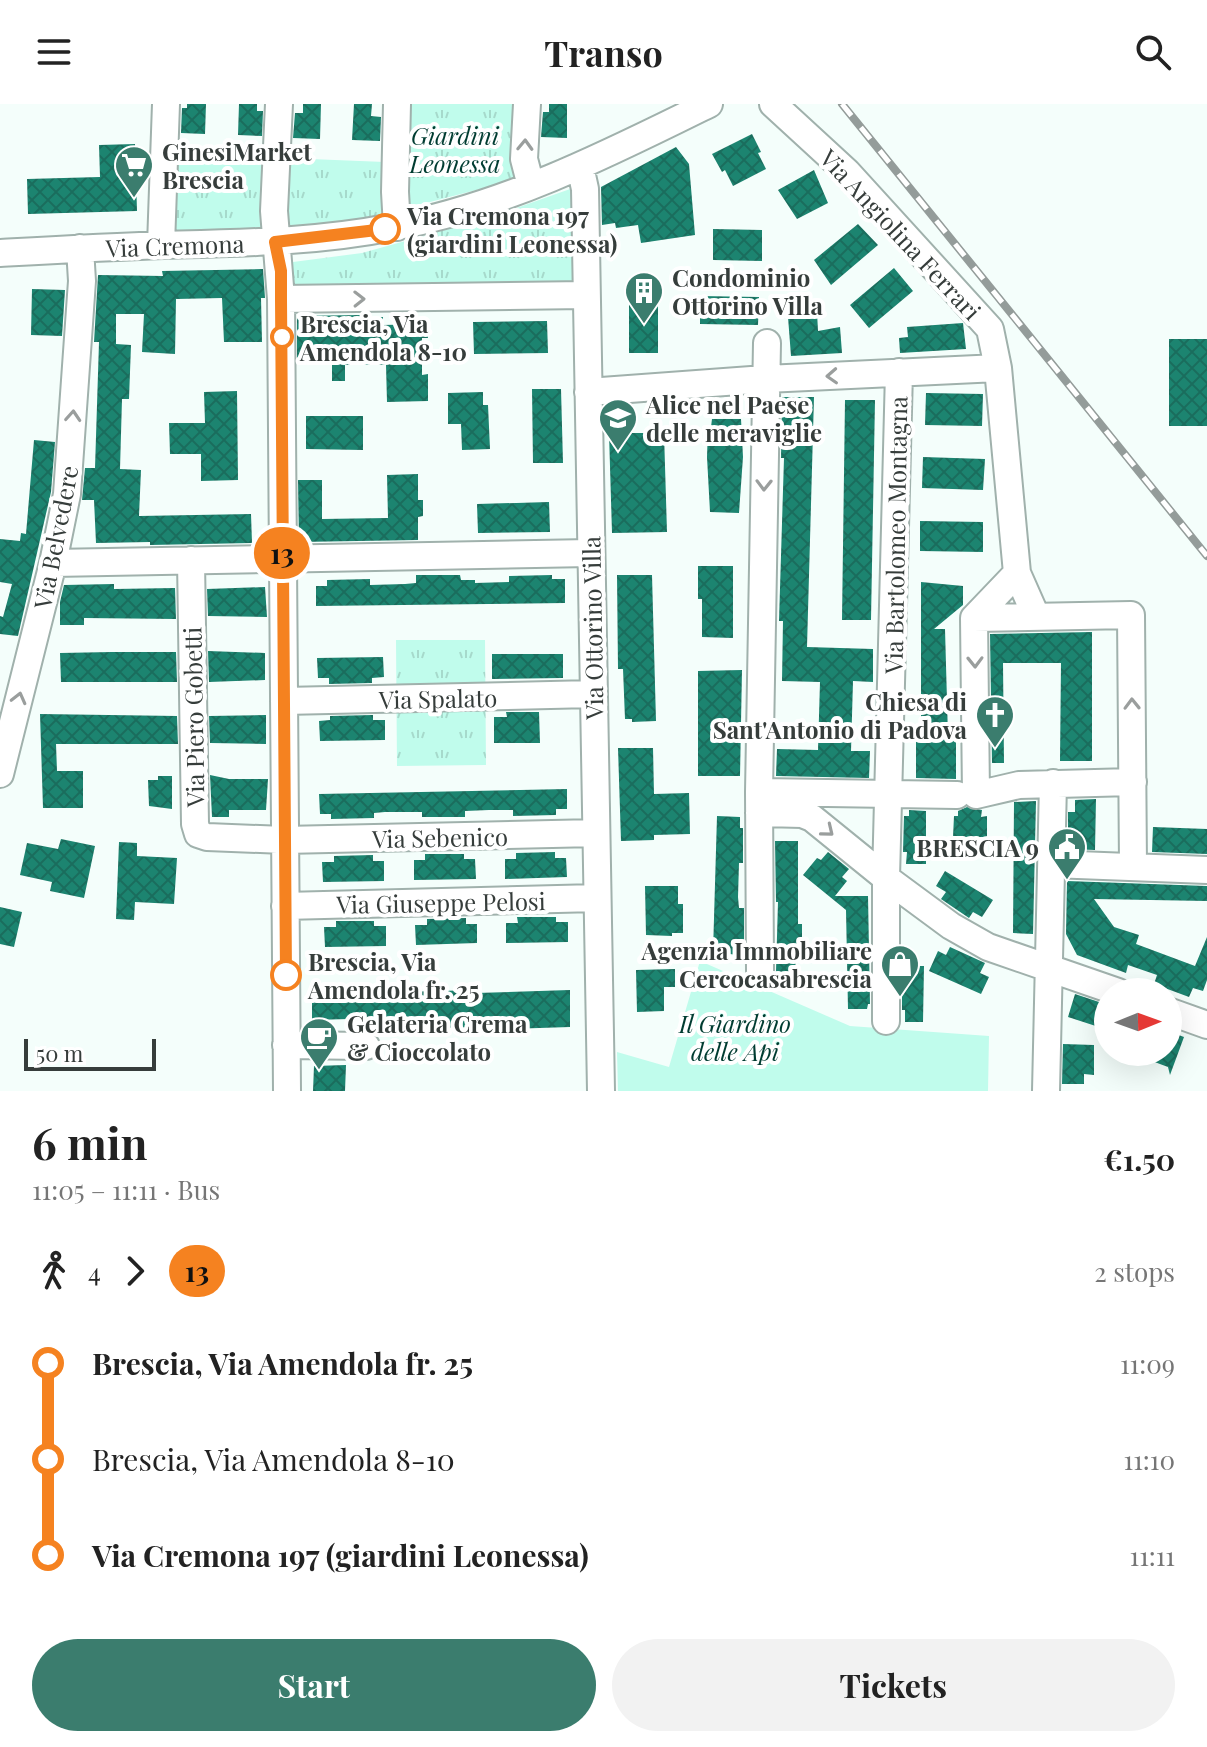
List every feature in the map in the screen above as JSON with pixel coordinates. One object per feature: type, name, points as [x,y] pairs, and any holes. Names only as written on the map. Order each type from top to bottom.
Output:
[{"type":"street","points":[[161,245],[166,104]]},
{"type":"street","points":[[279,104],[275,242],[281,271],[287,1091]]},
{"type":"street","points":[[397,104],[397,227]]},
{"type":"street","points":[[527,104],[524,159],[531,186]]},
{"type":"street","name":"Via Cremona","points":[[0,253],[275,242],[397,227],[531,186],[709,104]]},
{"type":"street","name":"Via Angiolina Ferrari","points":[[773,104],[847,172],[990,329],[998,368],[1017,573],[1036,616]]},
{"type":"street","name":"Via Ottorino Villa","points":[[580,166],[585,189],[601,1091]]},
{"type":"street","name":"Via Belvedere","points":[[0,774],[53,563],[67,494],[82,281],[80,248]]},
{"type":"street","points":[[281,299],[586,295]]},
{"type":"street","points":[[760,971],[759,802],[767,343]]},
{"type":"street","points":[[588,392],[766,379],[998,368]]},
{"type":"street","name":"Via Bartolomeo Montagna","points":[[886,1021],[886,878],[899,372]]},
{"type":"street","points":[[53,563],[590,553]]},
{"type":"street","name":"Via Piero Gobetti","points":[[191,560],[195,824],[198,834],[284,840]]},
{"type":"street","points":[[966,795],[974,618],[1017,573]]},
{"type":"street","points":[[974,618],[1131,615],[1133,865]]},
{"type":"street","name":"Via Spalato","points":[[284,701],[593,694]]},
{"type":"street","points":[[759,802],[888,793],[966,795],[1019,785],[1133,782]]},
{"type":"street","points":[[1046,1091],[1053,783]]},
{"type":"street","points":[[759,802],[812,818],[951,926],[988,947],[1094,983]]},
{"type":"street","name":"Via Sebenico","points":[[284,840],[596,833]]},
{"type":"street","points":[[1052,864],[1207,870]]},
{"type":"street","name":"Via Giuseppe Pelosi","points":[[285,906],[597,898]]},
{"type":"street","points":[[1182,1016],[1207,1025]]},
{"type":"street","points":[[286,1045],[366,1046]]},
{"type":"green space","name":"Giardini Leonessa","points":[[407,104],[522,104],[519,179],[403,209]]},
{"type":"green space","points":[[170,154],[267,157],[263,232],[168,236]]},
{"type":"green space","name":"Giardini Leonessa","points":[[285,158],[385,162],[383,215],[286,230]]},
{"type":"green space","name":"Giardini Leonessa","points":[[573,188],[577,286],[293,292],[293,262],[362,253],[488,218]]},
{"type":"green space","points":[[396,640],[485,640],[486,765],[397,766]]},
{"type":"green space","name":"Il Giardino delle Api","points":[[700,961],[850,1026],[989,1036],[988,1091],[618,1091],[617,1052],[669,1067]]},
{"type":"building","points":[[187,104],[206,104],[205,134],[181,133],[182,108],[187,108]]},
{"type":"building","points":[[239,104],[257,104],[257,111],[263,111],[262,136],[238,135]]},
{"type":"building","points":[[303,104],[321,104],[320,139],[293,138],[295,113],[303,113]]},
{"type":"building","points":[[354,104],[372,104],[371,116],[381,117],[380,141],[352,140]]},
{"type":"building","points":[[549,104],[567,104],[567,138],[541,137],[543,112],[549,112]]},
{"type":"building","points":[[752,134],[766,169],[733,186],[712,154]]},
{"type":"building","points":[[135,144],[137,211],[28,214],[27,179],[100,177],[99,145]]},
{"type":"building","points":[[676,147],[689,164],[695,235],[641,243],[638,225],[616,228],[615,223],[602,225],[601,187]]},
{"type":"building","points":[[814,170],[828,203],[797,219],[778,190]]},
{"type":"building","points":[[858,224],[878,245],[831,285],[814,260]]},
{"type":"building","points":[[713,229],[762,230],[762,261],[713,260]]},
{"type":"building","points":[[894,268],[913,291],[869,328],[850,305]]},
{"type":"building","points":[[263,269],[262,342],[224,342],[222,298],[176,299],[175,354],[142,352],[144,314],[116,314],[116,344],[131,345],[129,399],[122,399],[120,469],[141,470],[139,516],[251,514],[252,543],[96,543],[94,500],[82,500],[85,468],[95,468],[99,342],[94,342],[98,275],[163,276],[162,271]]},
{"type":"building","points":[[32,289],[65,290],[62,336],[31,335]]},
{"type":"building","points":[[700,296],[759,297],[758,325],[700,324]]},
{"type":"building","name":"Condominio Ottorino Villa","points":[[629,297],[658,297],[658,353],[629,353]]},
{"type":"building","points":[[806,303],[807,312],[817,312],[818,331],[840,327],[842,353],[791,356],[787,304]]},
{"type":"building","points":[[362,315],[362,318],[383,317],[383,325],[427,324],[428,338],[422,338],[422,375],[428,374],[428,401],[387,402],[386,365],[345,365],[345,381],[332,381],[332,363],[297,363],[297,316]]},
{"type":"building","points":[[547,321],[548,353],[474,354],[473,322]]},
{"type":"building","points":[[963,323],[966,349],[900,353],[899,338],[908,337],[907,327]]},
{"type":"building","points":[[1169,339],[1207,339],[1207,426],[1169,426]]},
{"type":"building","points":[[532,389],[561,389],[563,463],[533,463]]},
{"type":"building","points":[[237,391],[238,480],[201,481],[201,454],[170,454],[169,423],[205,423],[204,392]]},
{"type":"building","points":[[483,392],[483,405],[488,405],[490,449],[462,450],[461,424],[448,424],[448,393]]},
{"type":"building","points":[[926,393],[983,394],[982,426],[925,425]]},
{"type":"building","points":[[782,397],[814,397],[807,647],[873,649],[873,682],[853,681],[851,751],[870,751],[869,778],[776,776],[777,749],[818,750],[820,682],[782,681],[783,621],[779,621],[784,458],[781,458]]},
{"type":"building","points":[[845,400],[875,400],[871,620],[842,620]]},
{"type":"building","points":[[306,416],[363,416],[363,450],[306,449]]},
{"type":"building","points":[[712,419],[741,419],[743,457],[739,513],[710,512],[707,457],[708,427],[711,427]]},
{"type":"building","points":[[609,433],[664,433],[667,532],[612,533]]},
{"type":"building","points":[[34,440],[55,442],[51,492],[18,636],[0,634],[0,616],[3,617],[12,584],[0,582],[0,539],[20,541],[21,533],[26,534]]},
{"type":"building","points":[[923,457],[985,459],[983,490],[922,488]]},
{"type":"building","points":[[418,474],[418,500],[423,500],[423,516],[418,517],[418,540],[299,542],[298,480],[322,480],[322,519],[388,518],[387,475]]},
{"type":"building","points":[[549,502],[550,532],[478,533],[477,504]]},
{"type":"building","points":[[920,521],[983,522],[983,552],[920,551]]},
{"type":"building","points":[[698,566],[733,566],[733,638],[702,637]]},
{"type":"building","points":[[416,575],[460,575],[461,580],[475,580],[475,583],[509,582],[509,576],[552,575],[552,579],[565,579],[565,603],[316,606],[316,586],[327,586],[327,580],[370,579],[370,585],[405,584],[416,583]]},
{"type":"building","points":[[617,575],[652,575],[656,721],[632,722],[632,719],[625,719],[623,669],[618,669]]},
{"type":"building","points":[[921,582],[963,586],[963,605],[934,629],[945,629],[948,737],[956,738],[956,779],[916,778],[916,737],[921,737]]},
{"type":"building","points":[[114,584],[114,589],[175,588],[176,619],[84,618],[84,625],[60,625],[64,585]]},
{"type":"building","points":[[265,587],[267,617],[208,616],[207,589]]},
{"type":"building","points":[[1092,632],[1092,761],[1060,761],[1061,663],[1003,663],[1004,763],[992,763],[990,634]]},
{"type":"building","points":[[208,651],[265,653],[265,680],[209,682]]},
{"type":"building","points":[[176,652],[177,682],[61,682],[60,653]]},
{"type":"building","points":[[492,654],[563,654],[563,678],[492,679]]},
{"type":"building","points":[[383,657],[384,677],[372,678],[372,683],[329,684],[329,678],[318,678],[317,658]]},
{"type":"building","points":[[742,670],[740,776],[698,776],[698,671]]},
{"type":"building","points":[[506,712],[539,712],[540,743],[494,743],[494,717],[507,717]]},
{"type":"building","points":[[40,714],[177,716],[178,744],[56,744],[57,771],[83,771],[83,808],[43,808]]},
{"type":"building","points":[[266,715],[266,744],[210,743],[209,716]]},
{"type":"building","points":[[373,715],[373,720],[385,720],[385,740],[320,741],[319,721],[330,720],[330,716]]},
{"type":"building","points":[[618,748],[653,748],[654,794],[689,793],[690,834],[654,835],[654,840],[621,841]]},
{"type":"building","points":[[210,775],[229,779],[268,779],[266,810],[229,810],[229,817],[212,817]]},
{"type":"building","points":[[158,776],[172,776],[172,809],[149,806],[148,780],[158,780]]},
{"type":"building","points":[[567,789],[567,809],[556,809],[556,815],[513,816],[513,810],[489,810],[465,811],[465,817],[422,817],[422,812],[385,812],[374,813],[374,818],[331,819],[331,814],[320,814],[319,794]]},
{"type":"building","points":[[1096,799],[1095,850],[1068,849],[1068,812],[1075,812],[1075,800]]},
{"type":"building","points":[[1036,801],[1033,934],[1013,933],[1014,802]]},
{"type":"building","points":[[967,807],[982,810],[981,817],[987,816],[987,837],[953,837],[954,816]]},
{"type":"building","points":[[909,810],[926,811],[926,864],[906,864],[907,852],[903,852],[904,816],[909,816]]},
{"type":"building","points":[[717,816],[740,817],[740,828],[743,828],[743,863],[739,863],[738,897],[739,908],[744,908],[744,943],[738,943],[738,955],[713,952]]},
{"type":"building","points":[[1153,827],[1207,829],[1207,854],[1152,852]]},
{"type":"building","points":[[61,839],[95,846],[84,898],[50,891],[52,882],[20,875],[27,843],[58,849]]},
{"type":"building","points":[[775,841],[798,841],[798,924],[802,924],[802,950],[796,950],[795,981],[773,980],[776,971],[778,902]]},
{"type":"building","points":[[119,842],[137,843],[137,856],[177,858],[174,904],[135,902],[134,920],[116,919]]},
{"type":"building","points":[[555,852],[555,858],[566,858],[567,877],[505,879],[505,859],[516,859],[516,853]]},
{"type":"building","points":[[828,852],[849,869],[842,877],[847,881],[835,896],[868,896],[870,1004],[867,1009],[848,1009],[846,910],[803,875],[817,858],[821,860]]},
{"type":"building","points":[[425,854],[464,854],[464,859],[475,859],[476,879],[414,880],[414,860],[425,860]]},
{"type":"building","points":[[373,855],[373,861],[384,861],[384,881],[323,882],[322,862],[334,862],[334,856]]},
{"type":"building","points":[[945,871],[993,900],[982,917],[973,912],[969,918],[941,899],[946,892],[936,886]]},
{"type":"building","points":[[1067,881],[1207,886],[1207,901],[1094,899],[1114,927],[1139,935],[1136,944],[1195,966],[1207,937],[1207,980],[1203,991],[1193,988],[1189,997],[1182,994],[1182,978],[1156,978],[1157,975],[1128,965],[1126,973],[1077,955],[1066,934]]},
{"type":"building","points":[[645,886],[678,886],[678,904],[683,904],[683,933],[672,933],[672,936],[646,935]]},
{"type":"building","points":[[0,907],[22,912],[14,947],[0,944]]},
{"type":"building","points":[[517,917],[556,917],[556,922],[568,922],[568,942],[506,943],[506,923],[518,923]]},
{"type":"building","points":[[466,918],[466,924],[477,924],[477,943],[416,945],[415,925],[427,925],[427,919]]},
{"type":"building","points":[[336,921],[374,921],[374,926],[386,926],[386,946],[325,947],[324,927],[336,927]]},
{"type":"building","points":[[950,947],[985,963],[980,973],[989,977],[981,994],[929,971],[938,951],[946,955]]},
{"type":"building","points":[[906,966],[924,966],[923,1022],[905,1022],[902,976],[906,976]]},
{"type":"building","points":[[675,969],[675,987],[664,987],[664,1011],[637,1012],[636,970]]},
{"type":"building","points":[[361,990],[361,993],[476,990],[476,993],[570,990],[570,1027],[387,1029],[386,1018],[312,1020],[312,991]]},
{"type":"building","points":[[1075,994],[1094,1000],[1094,1025],[1068,1017]]},
{"type":"building","points":[[1063,1044],[1094,1045],[1094,1075],[1084,1074],[1084,1084],[1062,1084]]},
{"type":"building","points":[[346,1065],[345,1091],[313,1091],[314,1066]]},
{"type":"railway","points":[[842,104],[1207,556]]},
{"type":"bus line","name":"13","points":[[286,975],[281,271],[275,242],[385,229]]},
{"type":"place","name":"GinesiMarket Brescia","points":[[134,199]]},
{"type":"place","name":"Via Cremona 197 (giardini Leonessa)","points":[[385,229]]},
{"type":"place","name":"Condominio Ottorino Villa","points":[[644,325]]},
{"type":"place","name":"Brescia, Via Amendola 8-10","points":[[282,337]]},
{"type":"place","name":"Alice nel Paese delle meraviglie","points":[[618,452]]},
{"type":"place","name":"Chiesa di Sant'Antonio di Padova","points":[[995,749]]},
{"type":"place","name":"BRESCIA 9","points":[[1067,881]]},
{"type":"place","name":"Brescia, Via Amendola fr. 25","points":[[286,975]]},
{"type":"place","name":"Agenzia Immobiliare Cercocasabrescia","points":[[900,998]]},
{"type":"place","name":"Gelateria Crema & Cioccolato","points":[[319,1071]]}]
